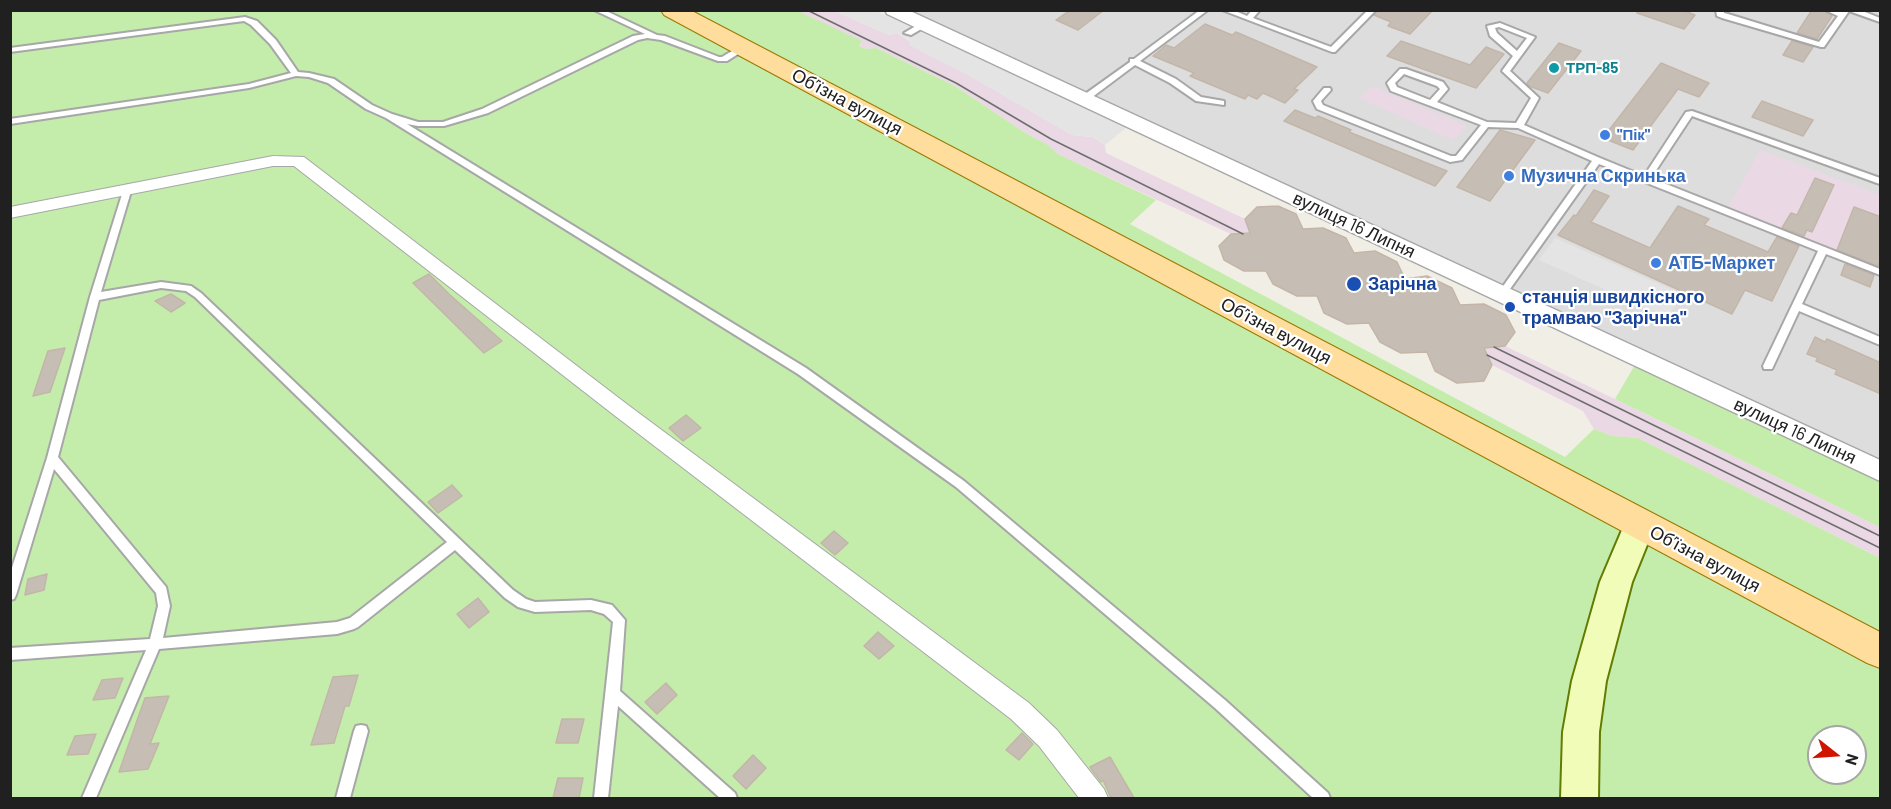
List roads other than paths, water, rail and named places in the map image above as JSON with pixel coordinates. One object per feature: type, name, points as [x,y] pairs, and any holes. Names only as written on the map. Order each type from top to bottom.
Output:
[{"type":"main road","name":"Обʼїзна вулиця","points":[[672,10],[1639,525],[1881,651]]},
{"type":"main road","points":[[1579,798],[1581,732],[1589,681],[1616,582],[1639,525]]},
{"type":"street","name":"вулиця 16 Липня","points":[[893,10],[916,29],[1084,99],[1881,471]]},
{"type":"street","points":[[10,213],[273,161],[297,160],[621,410],[1020,711],[1048,738],[1095,798]]},
{"type":"lane","points":[[597,10],[718,59],[724,59],[745,47]]},
{"type":"lane","points":[[1084,99],[1205,10]]},
{"type":"lane","points":[[1225,10],[1332,50],[1373,10]]},
{"type":"lane","points":[[1248,19],[1257,10]]},
{"type":"lane","points":[[1720,10],[1720,14],[1725,16],[1821,45],[1824,44],[1844,13],[1828,10]]},
{"type":"lane","points":[[1852,10],[1881,20]]},
{"type":"lane","points":[[245,19],[252,13]]},
{"type":"lane","points":[[10,50],[245,19],[254,23],[273,42],[296,74]]},
{"type":"lane","points":[[1517,55],[1493,34],[1491,26],[1500,25],[1531,37],[1506,73],[1535,98],[1519,126]]},
{"type":"lane","points":[[389,116],[417,124],[444,124],[466,118],[636,38],[646,36],[662,38]]},
{"type":"lane","points":[[1133,61],[1173,81],[1199,99],[1221,104]]},
{"type":"lane","points":[[1432,103],[1444,89],[1440,84],[1403,71],[1391,83],[1394,89],[1486,124],[1519,126],[1597,160],[1881,272]]},
{"type":"lane","points":[[10,122],[249,86],[296,74],[331,81],[369,107],[389,116],[802,371],[960,484],[1220,704],[1323,798]]},
{"type":"lane","points":[[1328,90],[1317,101],[1316,104],[1320,107],[1449,159],[1459,158],[1486,124]]},
{"type":"lane","points":[[1646,179],[1692,112],[1881,181]]},
{"type":"lane","points":[[1502,294],[1597,160]]},
{"type":"lane","points":[[10,595],[52,458],[95,297],[128,188]]},
{"type":"lane","points":[[1768,366],[1823,250]]},
{"type":"lane","points":[[95,297],[161,285],[188,288],[198,295],[455,543],[522,603],[535,607],[591,605],[608,609],[619,620],[614,693],[601,798]]},
{"type":"lane","points":[[1797,306],[1881,341]]},
{"type":"lane","points":[[52,458],[162,591],[164,606],[154,644],[89,798]]},
{"type":"lane","points":[[10,654],[337,628],[354,623],[455,543]]},
{"type":"lane","points":[[614,693],[730,798]]},
{"type":"lane","points":[[344,798],[361,731]]},
{"type":"tram line","points":[[807,10],[956,83],[1051,139],[1243,234]]},
{"type":"tram line","points":[[1494,347],[1880,536]]},
{"type":"tram line","points":[[1487,355],[1880,548]]},
{"type":"place","name":"ТРП-85","points":[[1554,68]]},
{"type":"place","name":"\"Пік\"","points":[[1605,135]]},
{"type":"place","name":"Музична Скринька","points":[[1509,176]]},
{"type":"place","name":"АТБ-Маркет","points":[[1656,263]]},
{"type":"place","name":"Зарічна","points":[[1354,284]]},
{"type":"place","name":"станція швидкісного трамваю \"Зарічна\"","points":[[1510,307]]}]
